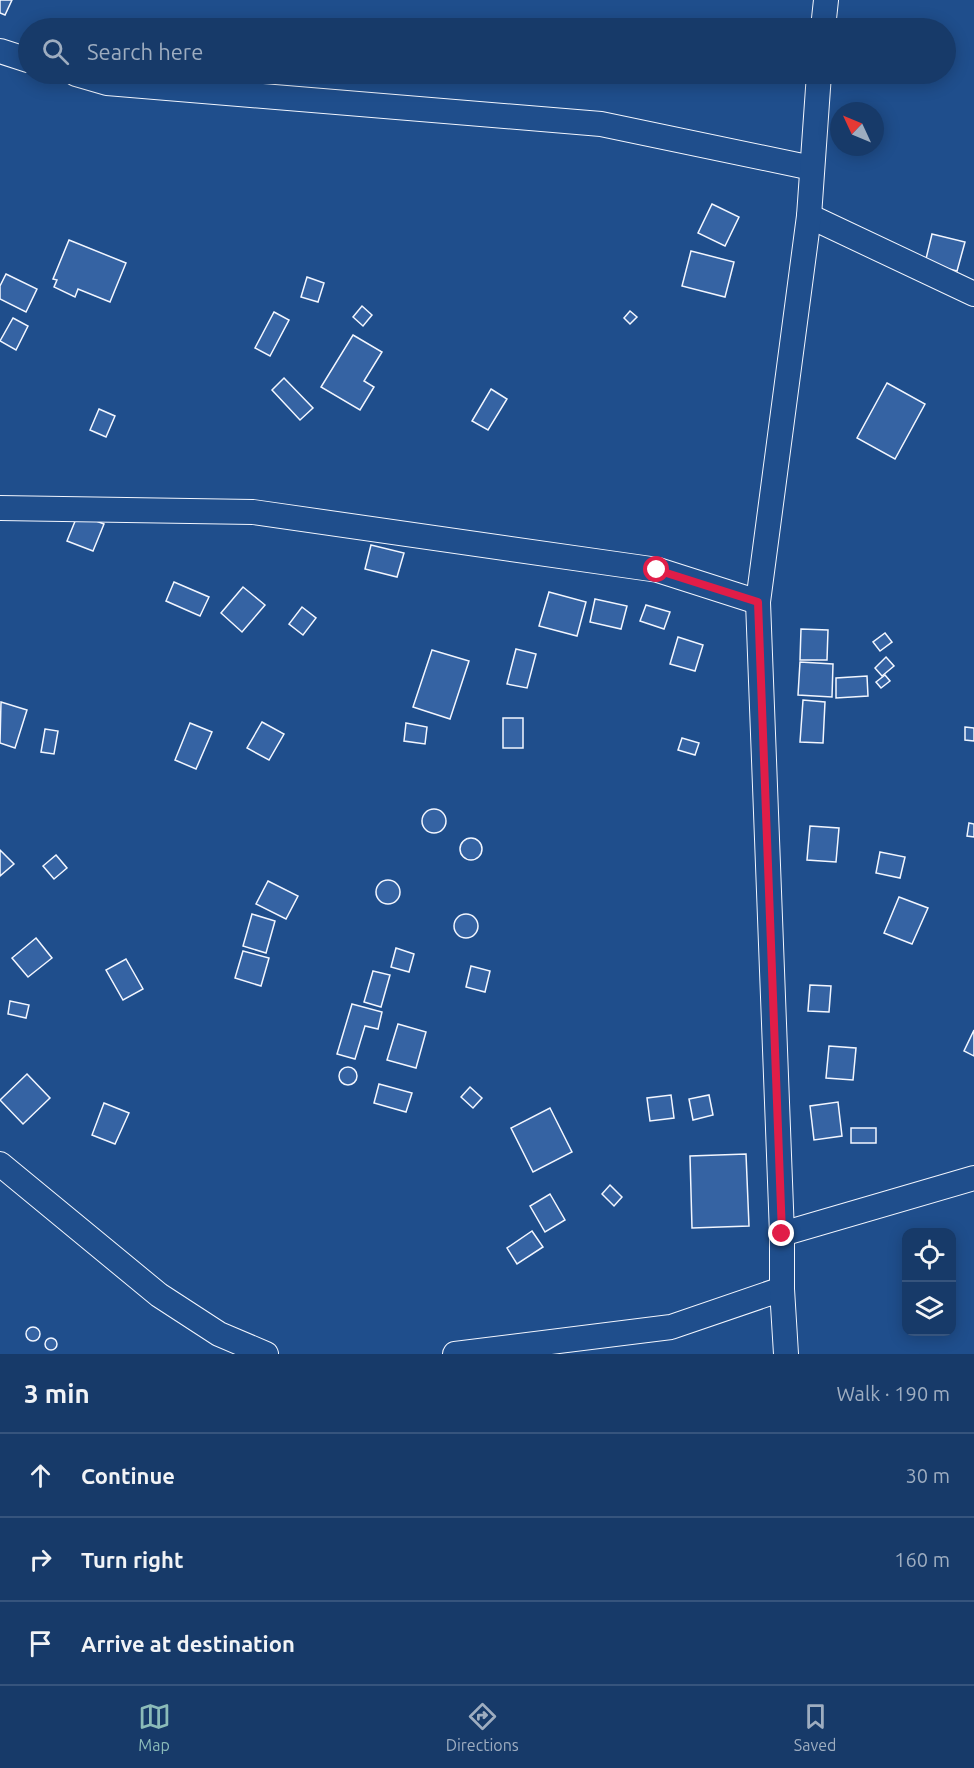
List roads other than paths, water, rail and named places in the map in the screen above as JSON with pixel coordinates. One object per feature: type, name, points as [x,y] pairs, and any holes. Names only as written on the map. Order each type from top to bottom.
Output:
[{"type":"street","points":[[824,18],[826,0]]},
{"type":"street","points":[[0,51],[18,57]]},
{"type":"street","points":[[119,84],[601,124],[812,168]]},
{"type":"street","points":[[786,1354],[758,602],[808,216],[818,84]]},
{"type":"street","points":[[808,216],[974,294]]},
{"type":"street","points":[[0,508],[253,512],[657,570],[758,602]]},
{"type":"street","points":[[0,1164],[159,1295],[219,1334],[266,1354]]},
{"type":"street","points":[[782,1234],[974,1178]]},
{"type":"street","points":[[455,1354],[671,1327],[782,1289]]}]
